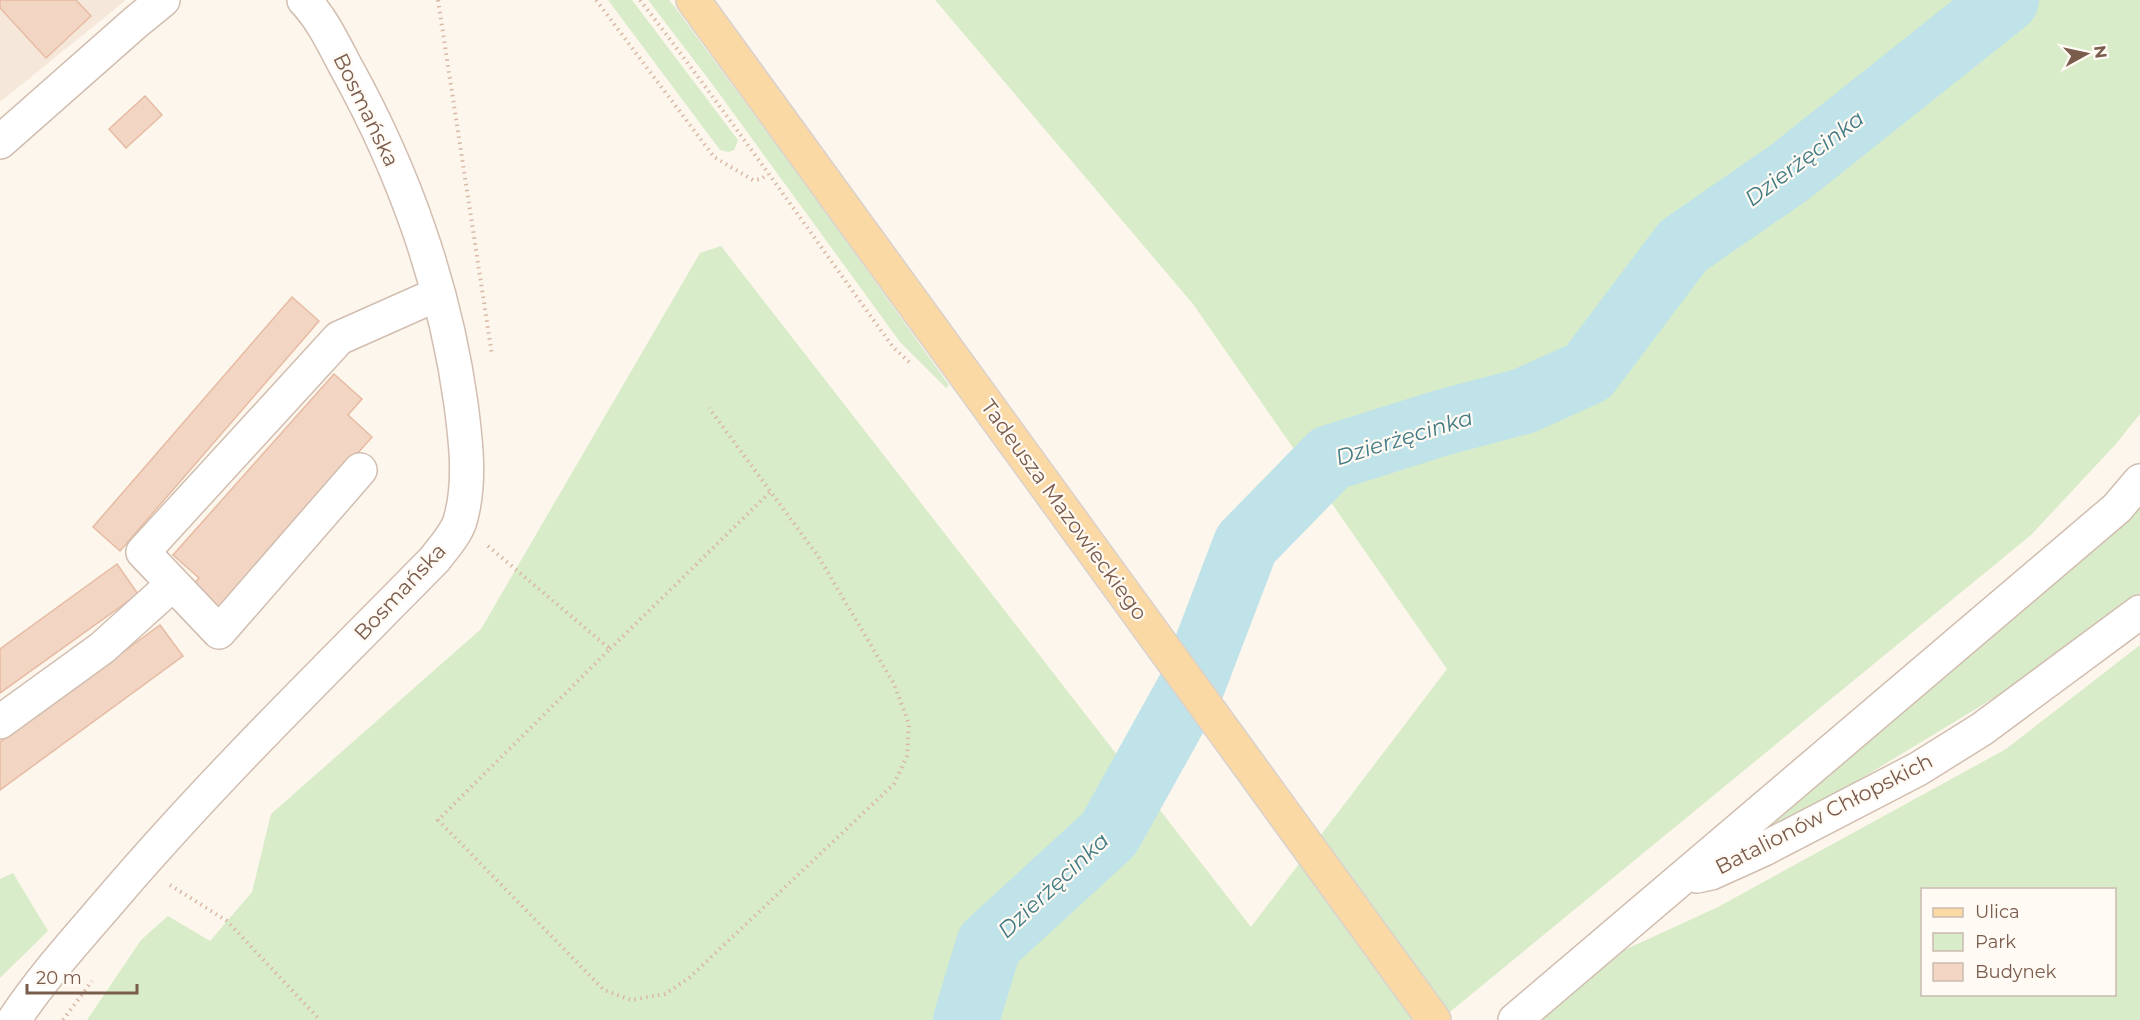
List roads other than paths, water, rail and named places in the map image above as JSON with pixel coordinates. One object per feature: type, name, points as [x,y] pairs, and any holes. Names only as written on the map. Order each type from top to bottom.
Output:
[{"type":"main road","name":"Tadeusza Mazowieckiego","points":[[693,0],[1434,1020]]},
{"type":"street","points":[[0,142],[163,0]]},
{"type":"street","name":"Bosmańska","points":[[14,1020],[34,989],[140,866],[242,755],[435,559],[459,523],[465,491],[467,444],[456,367],[422,234],[370,110],[318,14],[304,0]]},
{"type":"street","points":[[360,470],[219,632],[143,552],[339,338],[438,294]]},
{"type":"street","points":[[1678,882],[2117,508],[2140,481]]},
{"type":"street","points":[[0,722],[102,648],[173,584]]},
{"type":"street","name":"Batalionów Chłopskich","points":[[1515,1020],[1678,882],[1712,873],[1764,849],[1918,769],[1982,729],[2140,612]]},
{"type":"waterway","name":"Dzierżęcinka","points":[[966,1020],[989,944],[1109,834],[1193,683],[1246,544],[1330,458],[1441,423],[1524,401],[1588,372],[1683,246],[1790,172],[2006,0]]}]
